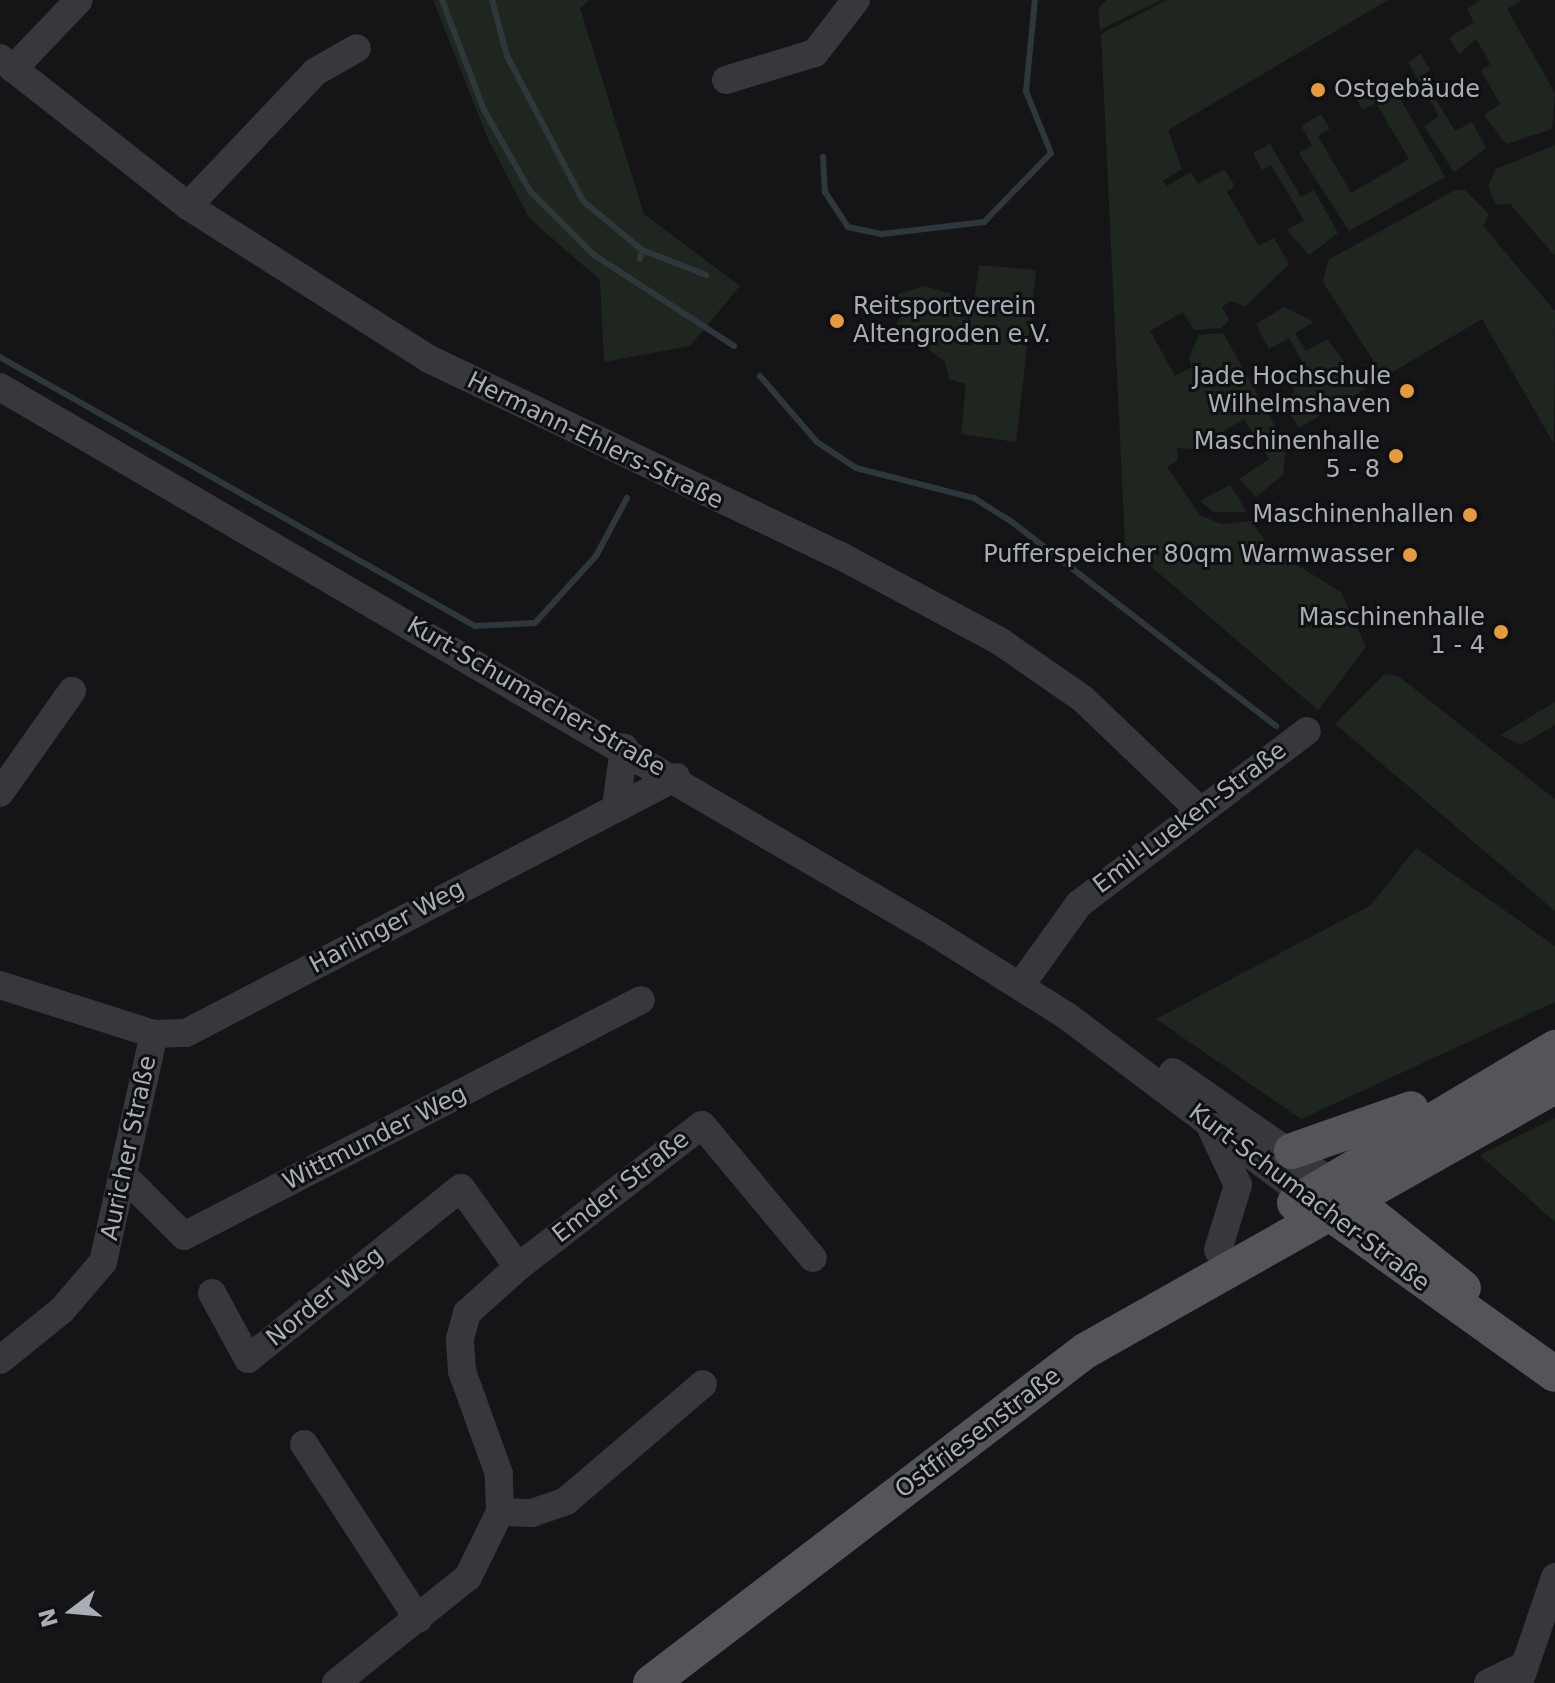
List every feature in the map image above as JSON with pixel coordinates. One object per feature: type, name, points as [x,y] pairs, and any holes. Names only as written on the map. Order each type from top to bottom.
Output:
[{"type":"main road","points":[[1292,1151],[1371,1128],[1555,1046]]},
{"type":"main road","points":[[1328,1197],[1555,1046]]},
{"type":"main road","points":[[1085,1351],[1218,1250],[1328,1197],[1404,1169],[1555,1086]]},
{"type":"main road","points":[[1404,1169],[1399,1206],[1422,1254]]},
{"type":"main road","name":"Kurt-Schumacher-Straße","points":[[1328,1197],[1422,1254],[1555,1364]]},
{"type":"main road","name":"Kurt-Schumacher-Straße","points":[[1328,1197],[1555,1374]]},
{"type":"main road","name":"Ostfriesenstraße","points":[[651,1683],[1085,1351],[1328,1197]]},
{"type":"street","points":[[7,64],[79,0]]},
{"type":"street","points":[[726,80],[815,53],[856,0]]},
{"type":"street","points":[[188,206],[315,72],[357,48]]},
{"type":"street","name":"Hermann-Ehlers-Straße","points":[[7,64],[188,206],[482,389],[839,555],[1001,642],[1083,699],[1197,808]]},
{"type":"street","name":"Kurt-Schumacher-Straße","points":[[0,387],[676,777],[1020,986],[1067,1016],[1204,1117],[1328,1197]]},
{"type":"street","points":[[0,793],[72,691]]},
{"type":"street","name":"Emil-Lueken-Straße","points":[[1020,986],[1079,904],[1197,808],[1307,731]]},
{"type":"street","points":[[616,806],[624,748]]},
{"type":"street","name":"Harlinger Weg","points":[[154,1034],[186,1033],[676,777]]},
{"type":"street","points":[[0,985],[154,1034]]},
{"type":"street","name":"Wittmunder Weg","points":[[125,1177],[184,1236],[641,1000]]},
{"type":"street","name":"Kurt-Schumacher-Straße","points":[[1067,1016],[1109,1030],[1292,1151],[1328,1197]]},
{"type":"street","name":"Auricher Straße","points":[[0,1360],[62,1310],[103,1262],[125,1177],[154,1034]]},
{"type":"street","points":[[1204,1117],[1238,1185],[1218,1250]]},
{"type":"street","name":"Emder Straße","points":[[336,1683],[468,1577],[500,1512],[499,1474],[462,1371],[460,1339],[467,1313],[518,1267],[702,1125],[813,1258]]},
{"type":"street","name":"Norder Weg","points":[[212,1293],[248,1359],[461,1188],[518,1267]]},
{"type":"street","points":[[500,1512],[532,1513],[566,1501],[703,1384]]},
{"type":"street","points":[[304,1444],[418,1619]]},
{"type":"street","points":[[1488,1683],[1522,1674],[1555,1577]]},
{"type":"shaded area","points":[[433,0],[589,0],[580,8],[644,214],[740,286],[690,346],[604,362],[600,280],[529,218],[488,139]]},
{"type":"shaded area","points":[[1107,0],[1161,0],[1100,30],[1098,9]]},
{"type":"shaded area","points":[[1167,0],[1388,0],[1168,130],[1182,169],[1163,181],[1167,186],[1191,172],[1198,184],[1224,169],[1235,186],[1227,192],[1259,246],[1274,238],[1289,264],[1245,307],[1231,301],[1222,307],[1229,320],[1221,328],[1194,330],[1183,312],[1150,331],[1175,376],[1192,367],[1189,357],[1199,335],[1223,333],[1286,446],[1283,475],[1256,497],[1239,479],[1269,459],[1244,419],[1194,449],[1177,448],[1178,460],[1167,467],[1200,515],[1221,524],[1251,521],[1271,549],[1341,592],[1366,647],[1318,710],[1125,544],[1101,34]]},
{"type":"shaded area","points":[[1481,0],[1522,0],[1507,9],[1555,93],[1552,129],[1506,144],[1484,115],[1500,104],[1481,70],[1491,64],[1476,39],[1459,54],[1449,38],[1474,22],[1467,9]]},
{"type":"shaded area","points":[[1421,54],[1430,70],[1422,76],[1455,131],[1472,122],[1486,148],[1454,172],[1424,126],[1439,116],[1408,62]]},
{"type":"shaded area","points":[[1373,83],[1384,102],[1398,95],[1445,177],[1349,231],[1299,153],[1312,145],[1301,126],[1321,114],[1330,129],[1318,136],[1351,193],[1409,159],[1376,103],[1363,110],[1354,95]]},
{"type":"shaded area","points":[[1270,144],[1301,197],[1314,190],[1338,233],[1309,255],[1287,230],[1304,220],[1271,165],[1262,170],[1253,153]]},
{"type":"shaded area","points":[[1555,145],[1555,256],[1510,204],[1496,205],[1488,186],[1496,169]]},
{"type":"shaded area","points":[[1455,190],[1465,190],[1489,214],[1483,226],[1555,311],[1554,444],[1482,319],[1384,377],[1323,282],[1328,260]]},
{"type":"shaded area","points":[[979,265],[1036,270],[1016,442],[961,434],[966,384],[949,379],[945,362],[896,323],[906,311],[898,294],[924,286],[974,300]]},
{"type":"shaded area","points":[[1284,307],[1314,322],[1295,333],[1306,351],[1327,339],[1365,389],[1299,428],[1282,401],[1295,392],[1285,374],[1303,363],[1289,338],[1269,349],[1256,324]]},
{"type":"shaded area","points":[[1230,485],[1247,512],[1213,512],[1200,501]]},
{"type":"shaded area","points":[[1385,674],[1398,676],[1555,799],[1555,911],[1335,724]]},
{"type":"shaded area","points":[[1555,702],[1555,725],[1521,745],[1500,735]]},
{"type":"shaded area","points":[[1416,848],[1555,946],[1555,1002],[1301,1119],[1156,1019],[1371,905]]},
{"type":"shaded area","points":[[1555,1118],[1555,1222],[1480,1155]]},
{"type":"waterway","points":[[442,0],[484,110],[530,191],[594,255],[734,346]]},
{"type":"waterway","points":[[492,0],[507,56],[583,201],[642,250],[640,259]]},
{"type":"waterway","points":[[823,157],[825,192],[848,227],[882,234],[984,222],[1051,153],[1026,91],[1035,0]]},
{"type":"waterway","points":[[642,250],[706,275]]},
{"type":"waterway","points":[[0,357],[475,626],[535,623],[596,556],[627,498]]},
{"type":"waterway","points":[[760,376],[817,442],[856,468],[974,498],[1012,522],[1276,726]]},
{"type":"place","name":"Ostgebäude","points":[[1318,90]]},
{"type":"place","name":"Reitsportverein Altengroden e.V.","points":[[837,321]]},
{"type":"place","name":"Jade Hochschule Wilhelmshaven","points":[[1407,391]]},
{"type":"place","name":"Maschinenhalle 5 - 8","points":[[1396,456]]},
{"type":"place","name":"Maschinenhallen","points":[[1470,515]]},
{"type":"place","name":"Pufferspeicher 80qm Warmwasser","points":[[1410,555]]},
{"type":"place","name":"Maschinenhalle 1 - 4","points":[[1501,632]]}]
